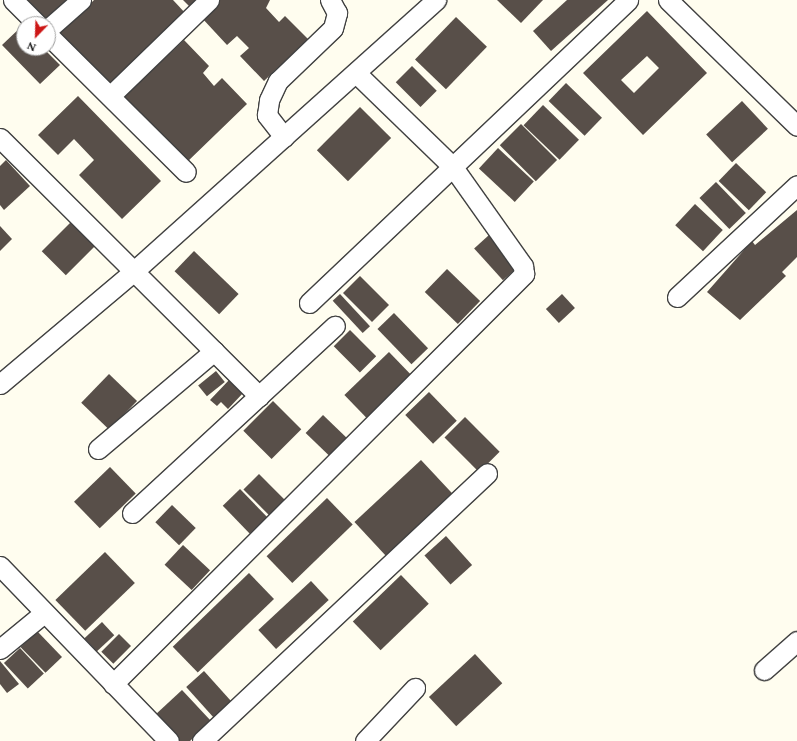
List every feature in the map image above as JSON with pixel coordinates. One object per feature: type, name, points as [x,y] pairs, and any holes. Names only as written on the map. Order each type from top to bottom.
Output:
[{"type":"street","points":[[13,0],[29,16]]},
{"type":"street","points":[[56,23],[81,0]]},
{"type":"street","points":[[110,96],[209,0]]},
{"type":"street","points":[[284,137],[267,115],[269,100],[278,81],[333,28],[337,13],[330,0]]},
{"type":"street","points":[[0,384],[134,271],[357,74],[436,0]]},
{"type":"street","points":[[309,303],[628,0]]},
{"type":"street","points":[[668,0],[797,126]]},
{"type":"street","points":[[56,43],[186,172]]},
{"type":"street","points":[[113,684],[523,278],[523,266],[453,167],[357,74]]},
{"type":"street","points":[[0,138],[259,396]]},
{"type":"street","points":[[678,297],[797,184]]},
{"type":"street","points":[[132,513],[336,326]]},
{"type":"street","points":[[98,449],[214,352]]},
{"type":"street","points":[[202,741],[487,473]]},
{"type":"street","points":[[0,566],[44,614],[169,741]]},
{"type":"street","points":[[0,649],[44,614]]},
{"type":"street","points":[[764,670],[797,641]]},
{"type":"street","points":[[365,741],[416,688]]},
{"type":"building","points":[[19,0],[79,0],[54,16],[34,16]]},
{"type":"building","points":[[94,0],[173,0],[187,15],[110,89],[58,35]]},
{"type":"building","points":[[183,0],[201,0],[192,9]]},
{"type":"building","points":[[220,0],[270,0],[266,8],[279,22],[285,16],[308,39],[264,81],[240,56],[249,48],[237,36],[227,45],[201,17]]},
{"type":"building","points":[[497,0],[543,0],[521,23]]},
{"type":"building","points":[[567,0],[608,0],[551,51],[533,31]]},
{"type":"building","points":[[647,11],[707,73],[643,135],[583,73]],"holes":[[[647,56],[659,68],[634,93],[621,80]]]},
{"type":"building","points":[[456,17],[487,47],[446,89],[415,59]]},
{"type":"building","points":[[16,32],[16,56],[51,56],[60,65],[40,84],[2,45]]},
{"type":"building","points":[[184,40],[209,66],[203,73],[214,86],[222,78],[247,104],[186,163],[123,98]]},
{"type":"building","points":[[412,66],[437,91],[420,107],[396,82]]},
{"type":"building","points":[[566,83],[602,118],[585,136],[549,101]]},
{"type":"building","points":[[78,96],[161,181],[122,219],[79,175],[94,160],[74,139],[58,155],[38,135]]},
{"type":"building","points":[[742,101],[768,129],[732,162],[706,134]]},
{"type":"building","points":[[543,105],[579,140],[560,160],[524,125]]},
{"type":"building","points":[[360,107],[391,138],[348,181],[317,150]]},
{"type":"building","points":[[521,124],[557,160],[536,181],[500,145]]},
{"type":"building","points":[[498,148],[534,181],[515,202],[479,168]]},
{"type":"building","points":[[6,160],[30,186],[4,210],[0,205],[0,166]]},
{"type":"building","points":[[736,163],[766,192],[749,210],[719,181]]},
{"type":"building","points":[[716,182],[746,213],[729,229],[699,198]]},
{"type":"building","points":[[695,204],[723,230],[703,251],[675,225]]},
{"type":"building","points":[[797,210],[797,257],[782,272],[786,276],[740,320],[707,292],[752,241],[755,245]]},
{"type":"building","points":[[75,218],[99,242],[66,275],[42,251]]},
{"type":"building","points":[[0,226],[12,239],[0,251]]},
{"type":"building","points":[[489,235],[518,267],[503,280],[474,248]]},
{"type":"building","points":[[194,251],[239,294],[219,314],[175,271]]},
{"type":"building","points":[[447,269],[480,301],[458,324],[425,292]]},
{"type":"building","points":[[360,276],[389,305],[372,322],[343,293]]},
{"type":"building","points":[[340,294],[370,326],[363,333],[333,301]]},
{"type":"building","points":[[562,294],[575,308],[559,323],[546,309]]},
{"type":"building","points":[[394,313],[428,348],[411,364],[377,329]]},
{"type":"building","points":[[350,330],[376,356],[360,372],[334,346]]},
{"type":"building","points":[[389,352],[411,375],[367,418],[344,395]]},
{"type":"building","points":[[216,371],[225,382],[207,396],[198,385]]},
{"type":"building","points":[[109,374],[137,401],[109,430],[81,403]]},
{"type":"building","points":[[230,379],[244,392],[228,409],[221,402],[217,406],[210,400]]},
{"type":"building","points":[[429,392],[457,421],[433,444],[405,415]]},
{"type":"building","points":[[273,401],[301,429],[272,459],[243,431]]},
{"type":"building","points":[[323,415],[348,439],[331,457],[306,433]]},
{"type":"building","points":[[465,417],[500,452],[479,472],[444,438]]},
{"type":"building","points":[[421,460],[453,494],[387,556],[354,522]]},
{"type":"building","points":[[110,467],[136,494],[100,528],[74,502]]},
{"type":"building","points":[[259,474],[285,500],[270,516],[243,490]]},
{"type":"building","points":[[240,489],[267,517],[250,534],[223,506]]},
{"type":"building","points":[[327,498],[353,525],[292,583],[267,556]]},
{"type":"building","points":[[172,505],[196,528],[179,545],[155,522]]},
{"type":"building","points":[[446,536],[472,565],[451,584],[424,555]]},
{"type":"building","points":[[183,545],[210,570],[192,590],[165,565]]},
{"type":"building","points":[[105,552],[135,583],[85,631],[55,600]]},
{"type":"building","points":[[249,573],[274,599],[198,673],[173,647]]},
{"type":"building","points":[[401,575],[429,604],[381,650],[353,622]]},
{"type":"building","points":[[311,581],[329,600],[276,649],[258,630]]},
{"type":"building","points":[[102,622],[114,635],[97,652],[84,638]]},
{"type":"building","points":[[37,631],[62,657],[45,673],[20,647]]},
{"type":"building","points":[[119,634],[131,646],[113,664],[101,652]]},
{"type":"building","points":[[20,648],[44,674],[28,689],[4,663]]},
{"type":"building","points":[[475,654],[502,683],[456,726],[429,697]]},
{"type":"building","points":[[0,661],[19,684],[7,693],[0,684]]},
{"type":"building","points":[[204,671],[232,702],[214,718],[186,687]]},
{"type":"building","points":[[182,690],[211,721],[190,741],[179,741],[155,715]]}]
